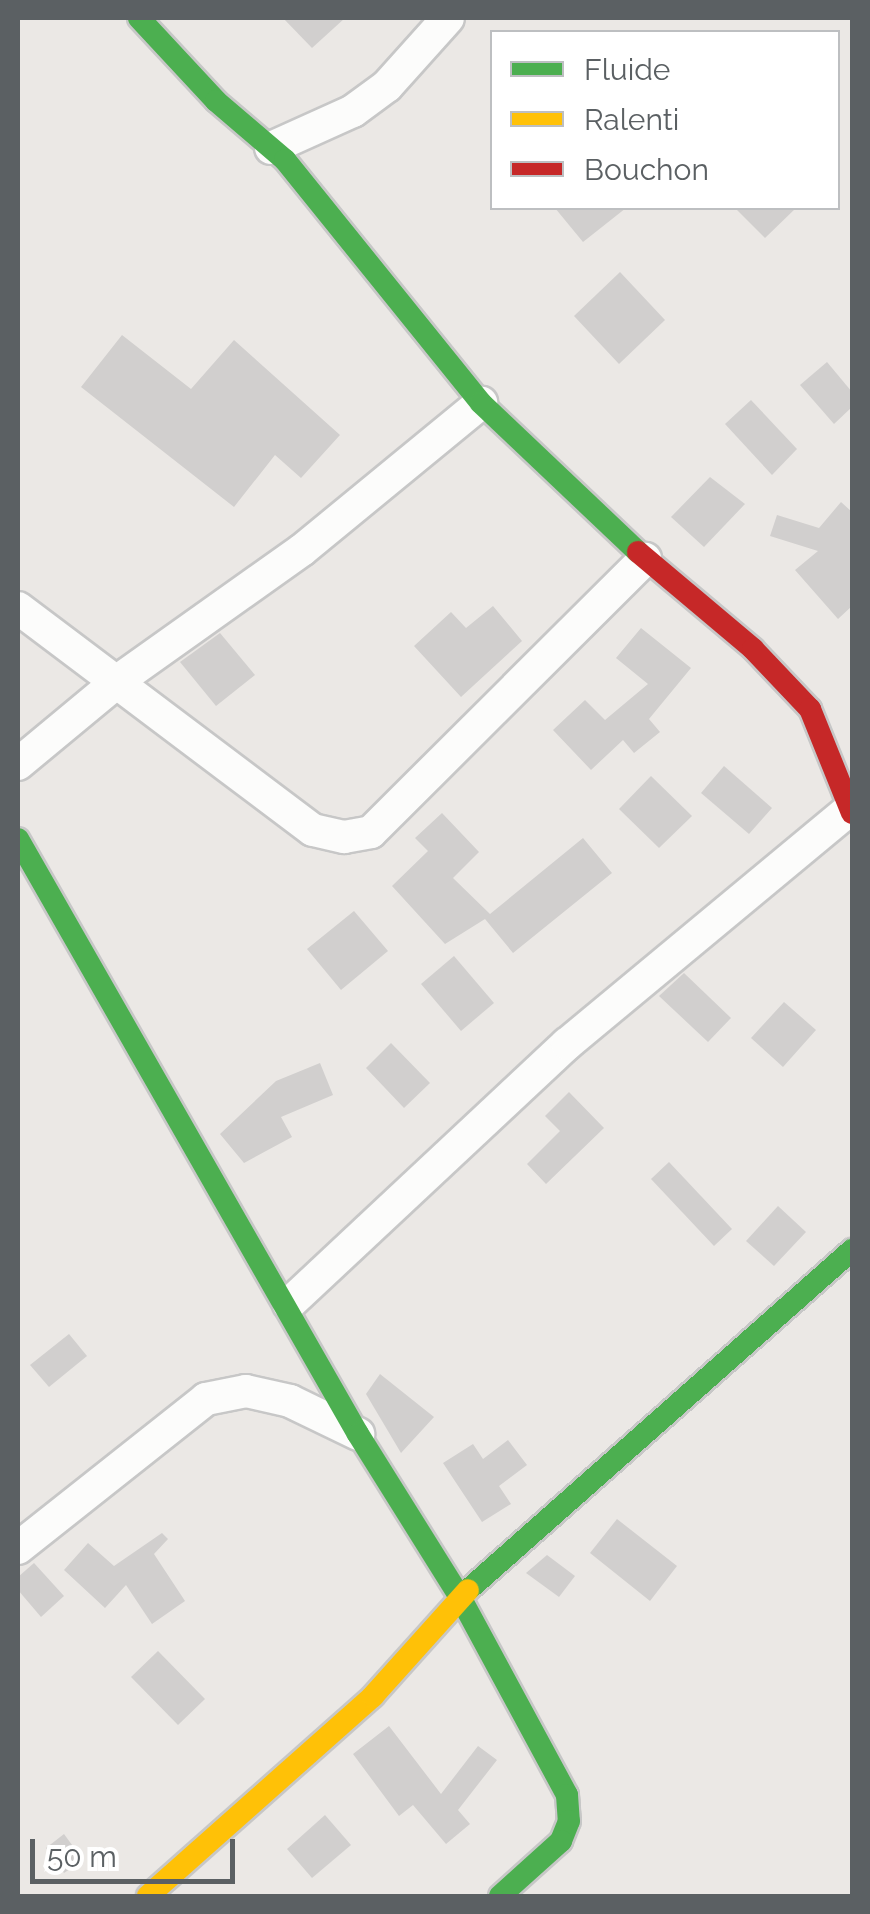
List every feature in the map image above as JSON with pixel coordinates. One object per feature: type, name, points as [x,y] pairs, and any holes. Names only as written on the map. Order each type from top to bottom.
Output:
[{"type":"street","points":[[139,18],[271,148],[480,403],[645,559],[753,649],[810,709],[851,812],[567,1044],[289,1304]]},
{"type":"street","points":[[271,148],[353,112],[387,86],[448,18]]},
{"type":"street","points":[[18,764],[119,680],[302,550],[480,403]]},
{"type":"street","points":[[18,608],[119,680],[313,830],[344,837],[371,832],[645,559]]},
{"type":"street","points":[[18,839],[289,1304],[358,1434],[460,1597],[567,1795],[569,1821],[560,1842],[500,1896]]},
{"type":"street","points":[[148,1896],[373,1696],[460,1597],[852,1250]]},
{"type":"street","points":[[18,1548],[206,1399],[261,1395],[358,1434]]},
{"type":"building","points":[[283,18],[345,18],[312,48]]},
{"type":"building","points":[[557,210],[623,210],[583,242]]},
{"type":"building","points":[[737,210],[794,210],[765,238]]},
{"type":"building","points":[[620,272],[665,320],[619,364],[574,316]]},
{"type":"building","points":[[122,335],[191,389],[234,340],[340,435],[301,478],[275,455],[234,507],[81,387]]},
{"type":"building","points":[[827,362],[852,392],[852,407],[834,424],[800,385]]},
{"type":"building","points":[[751,400],[797,449],[772,475],[725,424]]},
{"type":"building","points":[[710,477],[745,504],[704,547],[671,517]]},
{"type":"building","points":[[841,502],[852,512],[852,606],[838,619],[795,570],[818,551],[770,536],[777,515],[819,528]]},
{"type":"building","points":[[493,606],[522,641],[461,697],[414,646],[451,612],[466,628]]},
{"type":"building","points":[[641,628],[691,668],[649,719],[660,732],[634,753],[623,740],[591,770],[553,730],[585,700],[605,720],[648,684],[616,658]]},
{"type":"building","points":[[220,633],[255,675],[216,706],[180,662]]},
{"type":"building","points":[[724,766],[772,808],[749,834],[701,793]]},
{"type":"building","points":[[651,776],[692,816],[659,848],[619,809]]},
{"type":"building","points":[[442,813],[479,852],[453,878],[490,914],[583,838],[612,873],[513,953],[485,919],[445,944],[392,886],[428,851],[415,838]]},
{"type":"building","points":[[354,911],[388,951],[341,990],[307,949]]},
{"type":"building","points":[[454,956],[494,1003],[461,1031],[421,984]]},
{"type":"building","points":[[684,973],[731,1018],[708,1042],[659,996]]},
{"type":"building","points":[[784,1002],[816,1030],[783,1067],[751,1038]]},
{"type":"building","points":[[391,1043],[430,1083],[404,1108],[366,1068]]},
{"type":"building","points":[[320,1063],[333,1095],[281,1117],[292,1137],[244,1163],[220,1134],[276,1081]]},
{"type":"building","points":[[569,1092],[604,1128],[546,1184],[527,1164],[560,1131],[545,1116]]},
{"type":"building","points":[[669,1162],[732,1229],[714,1246],[651,1179]]},
{"type":"building","points":[[778,1206],[806,1232],[774,1266],[746,1241]]},
{"type":"building","points":[[69,1334],[87,1356],[49,1387],[30,1365]]},
{"type":"building","points":[[380,1374],[434,1417],[401,1453],[366,1394]]},
{"type":"building","points":[[508,1440],[527,1465],[499,1486],[511,1504],[482,1522],[443,1463],[473,1444],[483,1459]]},
{"type":"building","points":[[617,1519],[677,1566],[650,1601],[590,1553]]},
{"type":"building","points":[[162,1533],[168,1539],[154,1554],[185,1601],[152,1624],[126,1585],[105,1608],[64,1570],[88,1543],[114,1566]]},
{"type":"building","points":[[547,1555],[575,1576],[559,1597],[526,1573]]},
{"type":"building","points":[[34,1563],[64,1596],[41,1617],[18,1590],[18,1577]]},
{"type":"building","points":[[158,1651],[205,1699],[178,1725],[131,1677]]},
{"type":"building","points":[[389,1726],[441,1794],[478,1746],[497,1760],[458,1810],[470,1824],[446,1844],[413,1805],[399,1816],[353,1754]]},
{"type":"building","points":[[325,1815],[351,1845],[312,1878],[287,1849]]},
{"type":"building","points":[[64,1834],[83,1860],[64,1873],[46,1848]]},
{"type":"traffic: fast","points":[[139,18],[216,101],[285,160],[481,403],[638,552]]},
{"type":"traffic: fast","points":[[18,839],[358,1434],[460,1597],[567,1795],[569,1821],[561,1841],[500,1896]]},
{"type":"traffic: fast","points":[[468,1590],[852,1250]]},
{"type":"traffic: slow","points":[[148,1896],[373,1696],[468,1590]]},
{"type":"traffic: jam","points":[[638,552],[753,649],[810,709],[852,813]]}]
